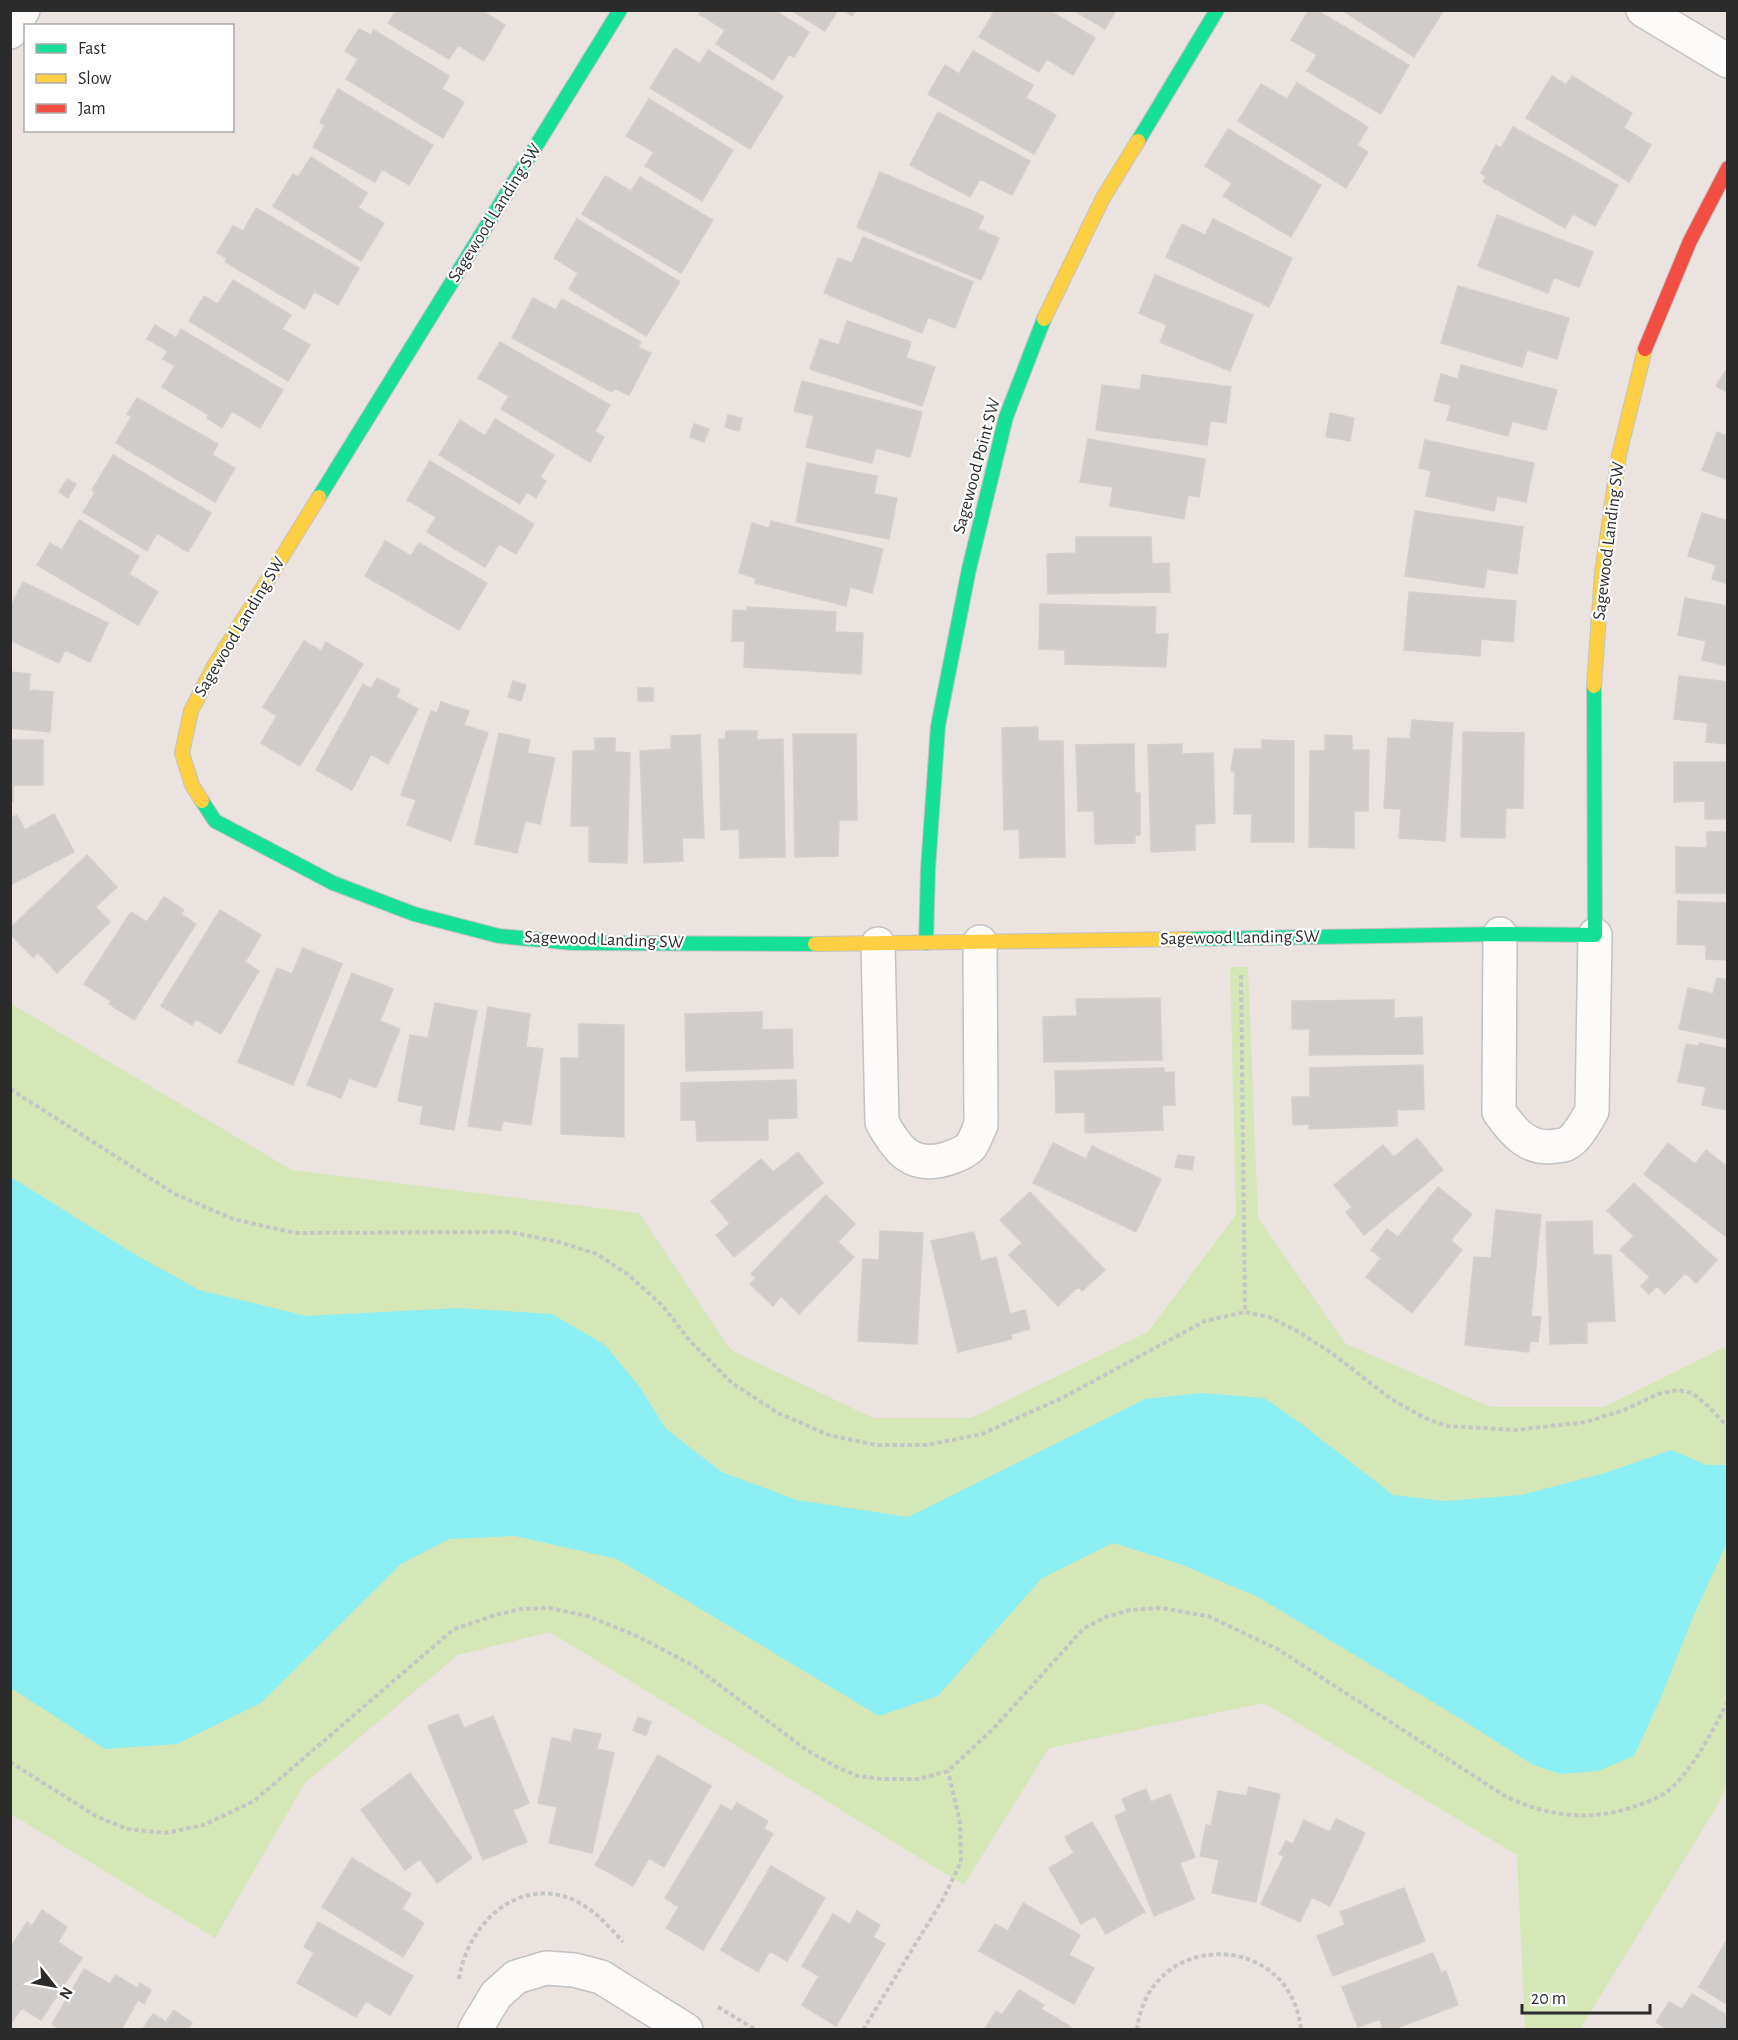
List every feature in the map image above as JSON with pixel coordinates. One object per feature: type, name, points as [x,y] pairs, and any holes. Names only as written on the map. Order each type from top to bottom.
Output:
[{"type":"street","points":[[10,32],[23,10]]},
{"type":"street","name":"Sagewood Landing SW","points":[[620,10],[213,668],[191,711],[182,753],[192,785],[215,821],[333,883],[414,914],[499,936],[573,943],[878,944],[1500,933],[1595,935]]},
{"type":"street","name":"Sagewood Point SW","points":[[926,943],[928,869],[938,726],[969,569],[1006,417],[1049,306],[1103,198],[1217,10]]},
{"type":"street","points":[[1643,10],[1728,61]]},
{"type":"street","name":"Sagewood Landing SW","points":[[1500,933],[1499,1112],[1509,1127],[1526,1143],[1545,1148],[1566,1144],[1581,1128],[1592,1111],[1595,935],[1594,686],[1602,573],[1619,455],[1645,348],[1690,241],[1728,168]]},
{"type":"street","points":[[878,944],[882,1122],[894,1143],[913,1160],[932,1163],[951,1158],[970,1147],[981,1125],[980,942]]},
{"type":"street","points":[[475,2030],[496,1995],[516,1977],[546,1968],[574,1970],[601,1977],[686,2030]]},
{"type":"path","points":[[1240,938],[1245,1312]]},
{"type":"path","points":[[10,1089],[175,1194],[233,1219],[295,1233],[510,1232],[559,1242],[597,1254],[627,1274],[662,1305],[690,1341],[732,1383],[778,1413],[829,1435],[876,1445],[927,1445],[982,1434],[1064,1397],[1205,1321],[1245,1312],[1269,1317],[1299,1332],[1333,1354],[1391,1399],[1425,1418],[1447,1426],[1516,1430],[1586,1422],[1624,1410],[1658,1394],[1678,1390],[1692,1393],[1728,1427]]},
{"type":"path","points":[[10,1762],[96,1816],[127,1829],[165,1833],[204,1825],[254,1801],[454,1629],[521,1609],[549,1608],[588,1616],[639,1637],[694,1666],[808,1751],[858,1776],[882,1779],[919,1779],[948,1771],[994,1728],[1084,1628],[1106,1617],[1130,1610],[1160,1608],[1208,1616],[1279,1650],[1505,1796],[1528,1807],[1558,1814],[1592,1816],[1617,1813],[1646,1803],[1669,1789],[1693,1761],[1710,1736],[1728,1701]]},
{"type":"path","points":[[863,2030],[943,1899],[961,1862],[960,1822],[948,1771]]},
{"type":"path","points":[[1137,2030],[1142,2007],[1148,1994],[1169,1970],[1199,1956],[1228,1954],[1260,1963],[1283,1983],[1300,2017],[1301,2030]]},
{"type":"green space","points":[[1230,967],[1248,967],[1258,1218],[1346,1344],[1491,1407],[1604,1407],[1727,1346],[1727,1785],[1719,1803],[1580,2029],[1525,2029],[1517,1855],[1264,1703],[1049,1748],[964,1885],[550,1632],[458,1655],[305,1783],[215,1938],[11,1814],[10,1003],[292,1170],[639,1213],[731,1350],[873,1418],[971,1418],[1148,1332],[1236,1215]]},
{"type":"water","points":[[11,1177],[131,1252],[199,1290],[306,1316],[459,1308],[552,1314],[605,1345],[639,1386],[666,1429],[722,1472],[797,1500],[908,1517],[1145,1399],[1201,1393],[1264,1398],[1299,1422],[1393,1495],[1445,1501],[1521,1495],[1605,1473],[1671,1450],[1707,1465],[1727,1465],[1727,1543],[1634,1756],[1598,1771],[1561,1774],[1533,1765],[1258,1597],[1180,1564],[1113,1543],[1042,1578],[938,1696],[879,1716],[617,1559],[515,1536],[450,1539],[401,1564],[261,1703],[177,1744],[105,1749],[11,1688]]},
{"type":"building","points":[[396,10],[481,10],[505,25],[484,61],[458,45],[449,59],[388,23]]},
{"type":"building","points":[[701,10],[774,10],[809,32],[794,57],[789,54],[773,80],[716,44],[725,30],[699,14]]},
{"type":"building","points":[[791,10],[838,10],[825,31]]},
{"type":"building","points":[[843,10],[856,10],[852,16]]},
{"type":"building","points":[[995,10],[1049,10],[1095,38],[1073,75],[1047,59],[1039,72],[979,37]]},
{"type":"building","points":[[1073,10],[1116,10],[1105,29]]},
{"type":"building","points":[[1309,10],[1316,10],[1409,65],[1381,114],[1307,71],[1317,55],[1291,40]]},
{"type":"building","points":[[1342,10],[1444,10],[1414,57]]},
{"type":"building","points":[[359,29],[371,35],[374,30],[449,76],[442,89],[464,102],[443,138],[346,79],[358,59],[345,51]]},
{"type":"building","points":[[675,48],[700,64],[708,50],[783,96],[750,149],[650,88]]},
{"type":"building","points":[[973,51],[1033,85],[1026,98],[1056,115],[1034,154],[928,94],[945,65],[959,74]]},
{"type":"building","points":[[1552,76],[1566,85],[1572,76],[1632,113],[1624,128],[1651,145],[1629,182],[1526,118]]},
{"type":"building","points":[[1297,83],[1368,127],[1357,145],[1368,152],[1346,188],[1238,121],[1261,84],[1287,99]]},
{"type":"building","points":[[338,89],[433,145],[409,185],[382,169],[375,182],[313,147],[325,125],[320,122]]},
{"type":"building","points":[[649,99],[733,150],[702,201],[645,166],[654,152],[626,136]]},
{"type":"building","points":[[938,112],[1030,161],[1012,195],[980,179],[970,197],[910,165]]},
{"type":"building","points":[[1513,127],[1618,185],[1595,226],[1573,214],[1565,228],[1483,182],[1486,177],[1481,173],[1496,145],[1501,148]]},
{"type":"building","points":[[1228,129],[1321,185],[1291,237],[1223,196],[1232,183],[1205,166]]},
{"type":"building","points":[[311,157],[367,193],[358,208],[384,223],[361,261],[273,206],[293,174],[298,177]]},
{"type":"building","points":[[880,172],[984,216],[978,229],[999,238],[981,280],[857,227]]},
{"type":"building","points":[[605,176],[631,191],[640,177],[713,220],[681,273],[582,214]]},
{"type":"building","points":[[256,208],[359,268],[338,305],[314,291],[305,309],[225,262],[227,258],[217,253],[233,226],[243,231]]},
{"type":"building","points":[[1497,215],[1593,252],[1579,287],[1554,277],[1548,293],[1478,266]]},
{"type":"building","points":[[577,219],[680,282],[646,336],[569,289],[578,273],[554,258]]},
{"type":"building","points":[[1213,219],[1292,258],[1269,307],[1166,257],[1182,224],[1205,235]]},
{"type":"building","points":[[863,237],[973,282],[955,328],[928,317],[922,333],[824,293],[838,258],[852,263]]},
{"type":"building","points":[[1155,275],[1253,315],[1230,371],[1160,342],[1167,325],[1139,313]]},
{"type":"building","points":[[233,280],[291,315],[282,329],[310,345],[288,381],[189,321],[204,296],[218,304]]},
{"type":"building","points":[[1458,286],[1569,318],[1557,359],[1527,350],[1522,367],[1441,343]]},
{"type":"building","points":[[533,298],[556,310],[562,299],[641,342],[638,347],[651,353],[629,395],[614,388],[612,392],[512,338]]},
{"type":"building","points":[[847,321],[911,342],[906,358],[935,367],[922,406],[810,369],[820,339],[839,345]]},
{"type":"building","points":[[155,325],[176,338],[181,329],[283,390],[260,428],[232,411],[222,428],[207,418],[209,415],[162,387],[175,366],[163,359],[168,351],[147,339]]},
{"type":"building","points":[[500,342],[610,405],[595,431],[604,437],[590,462],[501,409],[509,396],[478,378]]},
{"type":"building","points":[[1461,365],[1557,390],[1546,430],[1512,421],[1508,436],[1447,420],[1451,405],[1434,401],[1441,374],[1458,379]]},
{"type":"building","points":[[1728,367],[1728,393],[1716,386]]},
{"type":"building","points":[[1142,375],[1231,387],[1226,423],[1210,421],[1207,445],[1096,430],[1102,385],[1140,390]]},
{"type":"building","points":[[802,381],[922,412],[910,457],[876,448],[872,463],[806,447],[814,416],[794,411]]},
{"type":"building","points":[[137,398],[218,444],[212,455],[235,468],[215,502],[116,443],[131,417],[127,414]]},
{"type":"building","points":[[1330,413],[1354,418],[1350,441],[1326,437]]},
{"type":"building","points":[[728,415],[742,418],[739,431],[725,427]]},
{"type":"building","points":[[495,419],[554,455],[540,477],[546,481],[536,498],[527,492],[520,504],[439,455],[460,420],[485,436]]},
{"type":"building","points":[[694,424],[709,429],[704,442],[690,437]]},
{"type":"building","points":[[1717,432],[1728,436],[1728,480],[1702,470]]},
{"type":"building","points":[[1088,439],[1205,459],[1199,497],[1188,495],[1184,519],[1110,506],[1113,487],[1080,482]]},
{"type":"building","points":[[1425,440],[1534,463],[1526,502],[1497,496],[1494,511],[1426,496],[1431,471],[1419,468]]},
{"type":"building","points":[[113,455],[211,513],[188,552],[157,533],[147,551],[83,512],[95,493],[92,490]]},
{"type":"building","points":[[430,461],[534,524],[516,554],[499,544],[485,567],[427,532],[436,517],[407,500]]},
{"type":"building","points":[[807,463],[877,476],[874,494],[897,498],[889,539],[796,522]]},
{"type":"building","points":[[67,479],[76,484],[68,498],[59,492]]},
{"type":"building","points":[[1415,511],[1523,527],[1517,574],[1487,569],[1484,588],[1405,576]]},
{"type":"building","points":[[1702,513],[1728,521],[1728,584],[1712,579],[1716,565],[1688,556]]},
{"type":"building","points":[[79,520],[139,556],[129,574],[158,592],[138,625],[37,565],[50,543],[62,550]]},
{"type":"building","points":[[771,521],[883,549],[872,593],[850,587],[846,606],[755,583],[756,578],[739,573],[752,523],[769,528]]},
{"type":"building","points":[[1076,537],[1151,537],[1152,564],[1169,563],[1170,592],[1048,594],[1047,554],[1076,553]]},
{"type":"building","points":[[385,541],[411,556],[419,543],[487,583],[459,630],[365,576]]},
{"type":"building","points":[[23,582],[108,623],[90,662],[65,650],[59,663],[10,640],[10,609]]},
{"type":"building","points":[[1409,592],[1516,601],[1513,642],[1481,639],[1480,656],[1404,650]]},
{"type":"building","points":[[1685,598],[1728,606],[1728,666],[1702,660],[1706,641],[1678,635]]},
{"type":"building","points":[[1040,604],[1156,607],[1155,634],[1168,634],[1166,667],[1065,664],[1065,650],[1039,649]]},
{"type":"building","points":[[747,607],[836,612],[835,632],[863,633],[861,674],[744,667],[745,641],[732,641],[733,610],[747,611]]},
{"type":"building","points":[[304,641],[321,651],[326,642],[363,664],[300,766],[261,743],[277,716],[263,707]]},
{"type":"building","points":[[10,672],[30,674],[29,690],[53,692],[50,732],[10,728]]},
{"type":"building","points":[[1679,676],[1728,682],[1728,744],[1706,742],[1708,723],[1674,719]]},
{"type":"building","points":[[377,678],[400,690],[396,697],[418,709],[388,764],[371,754],[352,790],[316,770],[363,684],[371,689]]},
{"type":"building","points":[[513,681],[526,685],[521,701],[508,697]]},
{"type":"building","points":[[638,688],[653,688],[653,701],[638,701]]},
{"type":"building","points":[[441,702],[469,711],[464,725],[488,733],[451,841],[407,825],[416,800],[401,795],[431,711],[437,713]]},
{"type":"building","points":[[1412,720],[1453,723],[1445,841],[1399,838],[1401,809],[1384,808],[1388,738],[1410,739]]},
{"type":"building","points":[[1038,727],[1038,741],[1063,741],[1065,857],[1020,858],[1019,829],[1004,830],[1002,728]]},
{"type":"building","points":[[726,731],[757,731],[757,740],[783,739],[785,857],[740,858],[739,829],[721,830],[719,739],[725,739]]},
{"type":"building","points":[[1463,732],[1524,733],[1523,808],[1506,808],[1505,838],[1461,837]]},
{"type":"building","points":[[499,733],[530,740],[527,753],[555,758],[540,824],[525,821],[517,853],[475,844]]},
{"type":"building","points":[[793,734],[856,734],[857,820],[839,820],[838,856],[795,857]]},
{"type":"building","points":[[700,735],[704,838],[682,838],[683,861],[644,863],[640,751],[671,749],[671,736]]},
{"type":"building","points":[[1325,735],[1352,736],[1352,750],[1369,750],[1368,811],[1354,811],[1354,848],[1309,847],[1310,751],[1325,751]]},
{"type":"building","points":[[595,738],[615,738],[615,752],[630,753],[627,863],[589,862],[589,826],[571,826],[573,751],[595,751]]},
{"type":"building","points":[[10,740],[43,740],[43,785],[13,785],[13,801],[10,801]]},
{"type":"building","points":[[1262,740],[1294,741],[1294,842],[1251,842],[1252,814],[1234,814],[1235,771],[1231,771],[1234,749],[1262,749]]},
{"type":"building","points":[[1134,744],[1135,793],[1140,793],[1140,835],[1135,835],[1135,843],[1095,844],[1094,811],[1078,811],[1076,745]]},
{"type":"building","points":[[1182,744],[1182,754],[1213,753],[1215,823],[1195,824],[1195,850],[1151,852],[1148,745]]},
{"type":"building","points":[[1674,762],[1728,762],[1728,819],[1705,819],[1705,801],[1674,802]]},
{"type":"building","points":[[54,814],[74,852],[10,885],[10,819],[17,815],[25,830]]},
{"type":"building","points":[[1707,832],[1728,832],[1728,893],[1676,893],[1676,847],[1707,848]]},
{"type":"building","points":[[87,855],[117,887],[96,907],[110,922],[57,973],[38,953],[33,957],[10,934],[10,928]]},
{"type":"building","points":[[164,897],[184,910],[181,914],[196,924],[134,1020],[109,1004],[111,1001],[84,984],[131,912],[147,922]]},
{"type":"building","points":[[1678,901],[1728,903],[1728,960],[1706,959],[1706,945],[1677,944]]},
{"type":"building","points":[[220,910],[261,935],[245,962],[259,971],[221,1034],[196,1019],[192,1025],[161,1006]]},
{"type":"building","points":[[303,948],[342,964],[293,1085],[238,1062],[277,968],[292,974]]},
{"type":"building","points":[[352,973],[393,989],[380,1021],[400,1029],[376,1088],[349,1078],[341,1098],[307,1085]]},
{"type":"building","points":[[1717,978],[1728,980],[1728,1039],[1679,1029],[1688,988],[1713,994]]},
{"type":"building","points":[[1160,998],[1162,1060],[1044,1062],[1043,1017],[1077,1016],[1076,999]]},
{"type":"building","points":[[1394,1000],[1394,1018],[1422,1017],[1423,1054],[1309,1055],[1310,1029],[1292,1029],[1292,1001]]},
{"type":"building","points":[[435,1003],[477,1011],[454,1130],[420,1124],[423,1106],[398,1101],[410,1035],[428,1038]]},
{"type":"building","points":[[488,1007],[530,1014],[526,1047],[543,1049],[531,1125],[503,1121],[501,1131],[468,1126]]},
{"type":"building","points":[[762,1012],[762,1030],[792,1029],[793,1068],[686,1071],[685,1014]]},
{"type":"building","points":[[579,1024],[624,1025],[624,1137],[561,1134],[561,1058],[579,1058]]},
{"type":"building","points":[[1699,1043],[1728,1049],[1727,1110],[1702,1105],[1706,1087],[1678,1082],[1686,1044],[1698,1046]]},
{"type":"building","points":[[1423,1065],[1424,1109],[1397,1110],[1397,1126],[1309,1129],[1309,1124],[1293,1125],[1292,1097],[1310,1097],[1310,1068]]},
{"type":"building","points":[[1164,1068],[1164,1073],[1174,1072],[1175,1105],[1162,1105],[1163,1130],[1085,1133],[1085,1112],[1056,1113],[1055,1071]]},
{"type":"building","points":[[796,1080],[797,1118],[768,1119],[768,1140],[697,1141],[696,1120],[681,1120],[681,1083]]},
{"type":"building","points":[[1417,1138],[1443,1170],[1364,1235],[1346,1212],[1352,1207],[1334,1185],[1383,1145],[1394,1157]]},
{"type":"building","points":[[1053,1143],[1086,1159],[1092,1146],[1161,1179],[1136,1232],[1033,1183]]},
{"type":"building","points":[[1668,1143],[1695,1164],[1706,1150],[1728,1167],[1728,1238],[1644,1174]]},
{"type":"building","points":[[798,1152],[823,1183],[734,1257],[716,1235],[730,1224],[711,1201],[761,1159],[773,1172]]},
{"type":"building","points":[[1178,1155],[1194,1157],[1192,1170],[1175,1167]]},
{"type":"building","points":[[1634,1183],[1717,1260],[1696,1283],[1685,1273],[1665,1294],[1657,1286],[1649,1294],[1641,1286],[1650,1277],[1620,1250],[1634,1236],[1607,1211]]},
{"type":"building","points":[[1438,1187],[1472,1214],[1451,1240],[1462,1250],[1412,1313],[1366,1277],[1381,1258],[1371,1250],[1387,1229],[1398,1237]]},
{"type":"building","points":[[1030,1192],[1105,1270],[1082,1291],[1078,1287],[1058,1306],[1009,1255],[1022,1243],[1000,1220]]},
{"type":"building","points":[[826,1195],[855,1224],[838,1242],[854,1257],[799,1314],[781,1296],[773,1306],[750,1284],[756,1278],[751,1274]]},
{"type":"building","points":[[1496,1210],[1541,1215],[1531,1316],[1541,1317],[1538,1342],[1530,1341],[1529,1352],[1465,1345],[1474,1257],[1491,1258]]},
{"type":"building","points":[[1592,1221],[1593,1255],[1611,1255],[1615,1321],[1587,1322],[1587,1343],[1550,1344],[1546,1222]]},
{"type":"building","points":[[880,1231],[923,1233],[917,1344],[858,1341],[863,1259],[879,1260]]},
{"type":"building","points":[[974,1232],[981,1261],[996,1257],[1010,1314],[1025,1310],[1030,1329],[1011,1334],[1012,1339],[958,1352],[931,1241]]},
{"type":"building","points":[[458,1714],[464,1728],[493,1716],[529,1803],[513,1810],[527,1842],[483,1860],[428,1726]]},
{"type":"building","points":[[638,1717],[651,1722],[646,1736],[633,1730]]},
{"type":"building","points":[[574,1729],[601,1734],[597,1749],[614,1753],[592,1853],[549,1843],[557,1807],[538,1803],[552,1738],[571,1742]]},
{"type":"building","points":[[658,1755],[711,1786],[664,1867],[649,1858],[633,1886],[595,1865]]},
{"type":"building","points":[[410,1773],[472,1858],[437,1883],[420,1859],[405,1870],[361,1810]]},
{"type":"building","points":[[1249,1787],[1280,1794],[1256,1902],[1212,1893],[1219,1860],[1200,1856],[1206,1825],[1211,1826],[1218,1791],[1247,1796]]},
{"type":"building","points":[[1146,1789],[1151,1802],[1170,1794],[1195,1857],[1180,1863],[1194,1899],[1154,1916],[1115,1816],[1127,1811],[1122,1799]]},
{"type":"building","points":[[737,1803],[768,1821],[764,1829],[773,1834],[703,1950],[666,1928],[679,1907],[665,1898],[721,1805],[732,1811]]},
{"type":"building","points":[[1336,1819],[1365,1833],[1330,1906],[1312,1897],[1300,1922],[1261,1904],[1284,1856],[1279,1854],[1286,1841],[1293,1844],[1304,1820],[1330,1832]]},
{"type":"building","points":[[1092,1822],[1145,1912],[1106,1934],[1095,1916],[1081,1924],[1049,1868],[1074,1853],[1065,1837]]},
{"type":"building","points":[[352,1858],[411,1894],[402,1909],[424,1923],[403,1957],[322,1907]]},
{"type":"building","points":[[771,1866],[825,1898],[787,1961],[770,1951],[758,1972],[721,1950]]},
{"type":"building","points":[[1404,1888],[1425,1941],[1333,1976],[1317,1936],[1345,1925],[1340,1912]]},
{"type":"building","points":[[1023,1903],[1080,1935],[1069,1955],[1094,1968],[1074,2004],[979,1951],[995,1924],[1008,1931]]},
{"type":"building","points":[[42,1910],[67,1927],[58,1942],[82,1958],[41,2020],[22,2008],[10,2025],[10,1948],[27,1922],[32,1926]]},
{"type":"building","points":[[857,1911],[880,1925],[873,1937],[885,1944],[836,2026],[802,2005],[819,1976],[802,1966],[833,1914],[850,1924]]},
{"type":"building","points":[[318,1922],[413,1976],[390,2015],[366,2001],[356,2017],[297,1983],[314,1953],[304,1947]]},
{"type":"building","points":[[1728,1938],[1728,2005],[1699,1987]]},
{"type":"building","points":[[1433,1953],[1441,1973],[1446,1971],[1458,2005],[1391,2030],[1383,2030],[1380,2019],[1358,2027],[1342,1987]]},
{"type":"building","points":[[84,1969],[110,1984],[115,1975],[137,1988],[140,1983],[151,1990],[144,2004],[138,2000],[121,2030],[62,2030],[52,2024]]},
{"type":"building","points":[[1019,1990],[1044,2005],[1041,2009],[1071,2027],[1069,2030],[984,2030],[996,2011],[1002,2015]]},
{"type":"building","points":[[1692,1994],[1728,2016],[1728,2030],[1669,2030],[1656,2022],[1669,2002],[1682,2009]]},
{"type":"building","points":[[174,2010],[192,2023],[188,2030],[142,2030],[153,2014],[166,2022]]},
{"type":"traffic: fast","points":[[319,497],[620,10]]},
{"type":"traffic: fast","points":[[1138,141],[1217,10]]},
{"type":"traffic: fast","points":[[926,943],[928,869],[938,726],[969,569],[1006,417],[1044,319]]},
{"type":"traffic: fast","points":[[1189,939],[1500,934],[1595,935],[1594,686]]},
{"type":"traffic: fast","points":[[202,801],[215,821],[333,883],[414,914],[499,936],[573,943],[815,944]]},
{"type":"traffic: slow","points":[[1044,319],[1103,198],[1138,141]]},
{"type":"traffic: slow","points":[[1594,686],[1602,573],[1619,455],[1645,349]]},
{"type":"traffic: slow","points":[[202,801],[192,785],[182,753],[191,711],[213,668],[319,497]]},
{"type":"traffic: slow","points":[[815,944],[1189,939]]},
{"type":"traffic: jam","points":[[1645,349],[1690,241],[1728,168]]}]
